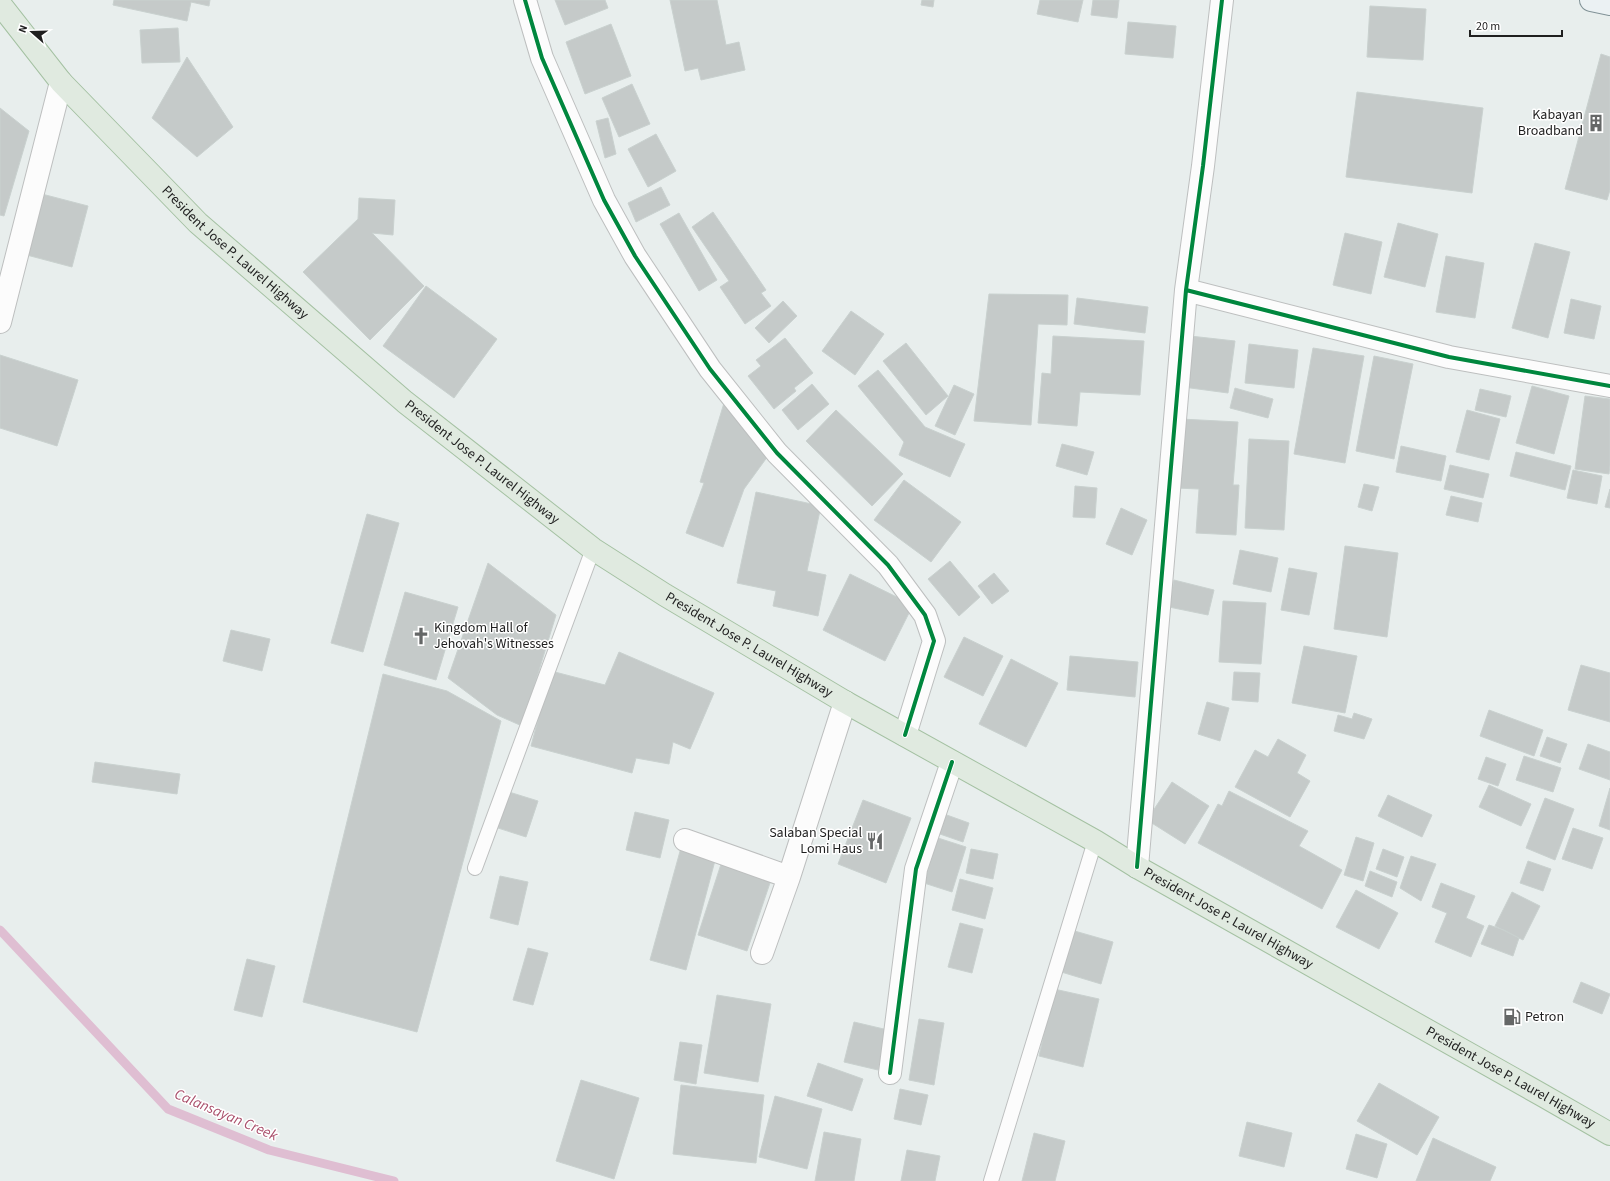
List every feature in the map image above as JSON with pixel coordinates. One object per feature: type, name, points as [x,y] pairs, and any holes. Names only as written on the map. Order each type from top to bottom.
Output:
[{"type":"highway","name":"President Jose P. Laurel Highway","points":[[0,4],[61,82],[198,222],[405,402],[593,549],[665,595],[845,702],[1095,841],[1137,867],[1610,1134]]},
{"type":"street","points":[[525,0],[542,58],[604,200],[635,256],[710,369],[738,405],[777,453],[888,566],[924,615],[934,641],[905,735]]},
{"type":"street","points":[[1137,867],[1186,290],[1203,166],[1222,0]]},
{"type":"street","points":[[1591,0],[1610,4]]},
{"type":"street","points":[[0,322],[61,82]]},
{"type":"street","points":[[1186,290],[1449,357],[1610,386]]},
{"type":"street","points":[[762,953],[789,877],[845,702]]},
{"type":"street","points":[[890,1073],[916,869],[952,762]]},
{"type":"street","points":[[686,840],[789,877]]},
{"type":"lane","points":[[475,868],[593,549]]},
{"type":"lane","points":[[991,1181],[1095,841]]},
{"type":"building","points":[[114,0],[210,0],[209,6],[191,2],[187,21],[113,5]]},
{"type":"building","points":[[555,0],[605,0],[608,8],[565,25]]},
{"type":"building","points":[[670,0],[717,0],[726,45],[739,42],[745,70],[701,80],[698,68],[685,71]]},
{"type":"building","points":[[922,0],[934,0],[933,7],[921,5]]},
{"type":"building","points":[[1040,0],[1083,0],[1078,22],[1037,14]]},
{"type":"building","points":[[1093,0],[1119,0],[1117,18],[1091,15]]},
{"type":"building","points":[[1370,6],[1426,9],[1423,60],[1367,57]]},
{"type":"building","points":[[1128,22],[1176,26],[1173,58],[1125,54]]},
{"type":"building","points":[[611,24],[631,76],[585,94],[566,42]]},
{"type":"building","points":[[178,28],[180,62],[142,63],[140,30]]},
{"type":"building","name":"Kabayan Broadband","points":[[1601,54],[1610,57],[1610,190],[1607,200],[1565,189]]},
{"type":"building","points":[[187,57],[233,127],[197,157],[152,118]]},
{"type":"building","points":[[632,84],[650,124],[619,137],[602,98]]},
{"type":"building","points":[[1357,92],[1483,108],[1472,193],[1346,177]]},
{"type":"building","points":[[0,108],[29,131],[4,216],[0,215]]},
{"type":"building","points":[[608,118],[616,154],[605,158],[596,121]]},
{"type":"building","points":[[656,134],[676,171],[648,187],[628,149]]},
{"type":"building","points":[[661,187],[670,205],[636,222],[628,203]]},
{"type":"building","points":[[38,193],[88,206],[72,267],[23,254]]},
{"type":"building","points":[[359,198],[395,200],[393,235],[372,233],[424,286],[370,340],[303,272],[358,219]]},
{"type":"building","points":[[713,212],[766,290],[761,293],[771,306],[745,324],[720,287],[729,281],[692,227]]},
{"type":"building","points":[[679,213],[717,280],[699,291],[660,224]]},
{"type":"building","points":[[1398,223],[1438,234],[1425,287],[1384,277]]},
{"type":"building","points":[[1345,233],[1382,242],[1371,294],[1333,285]]},
{"type":"building","points":[[1535,243],[1570,252],[1548,338],[1512,328]]},
{"type":"building","points":[[1446,256],[1484,263],[1475,318],[1436,312]]},
{"type":"building","points":[[426,286],[497,339],[454,398],[383,346]]},
{"type":"building","points":[[989,294],[1068,295],[1067,325],[1038,324],[1031,425],[974,421]]},
{"type":"building","points":[[1077,298],[1148,307],[1145,333],[1074,324]]},
{"type":"building","points":[[1571,299],[1601,306],[1594,339],[1564,333]]},
{"type":"building","points":[[783,301],[797,316],[769,343],[755,328]]},
{"type":"building","points":[[851,311],[884,334],[855,375],[822,351]]},
{"type":"building","points":[[1053,336],[1144,341],[1140,395],[1080,392],[1077,426],[1038,423],[1042,373],[1051,374]]},
{"type":"building","points":[[1190,336],[1235,341],[1228,393],[1183,387]]},
{"type":"building","points":[[785,338],[813,373],[794,388],[796,391],[774,409],[748,376],[761,366],[756,360]]},
{"type":"building","points":[[906,343],[948,396],[926,415],[883,361]]},
{"type":"building","points":[[1249,344],[1298,350],[1294,388],[1245,383]]},
{"type":"building","points":[[1313,348],[1364,356],[1345,463],[1294,454]]},
{"type":"building","points":[[0,355],[78,380],[57,446],[0,428]]},
{"type":"building","points":[[1374,356],[1413,364],[1394,459],[1356,451]]},
{"type":"building","points":[[878,370],[925,427],[965,444],[950,477],[899,455],[904,442],[858,386]]},
{"type":"building","points":[[812,384],[829,404],[798,430],[782,410]]},
{"type":"building","points":[[954,385],[974,394],[955,435],[935,426]]},
{"type":"building","points":[[1532,386],[1569,396],[1554,454],[1516,443]]},
{"type":"building","points":[[1235,388],[1273,399],[1268,418],[1230,408]]},
{"type":"building","points":[[1480,389],[1511,396],[1506,417],[1475,410]]},
{"type":"building","points":[[1585,396],[1610,399],[1609,474],[1575,469]]},
{"type":"building","points":[[724,403],[768,456],[744,489],[723,547],[686,533],[704,483],[700,482]]},
{"type":"building","points":[[836,410],[903,474],[872,506],[806,441]]},
{"type":"building","points":[[1467,410],[1500,419],[1489,460],[1456,452]]},
{"type":"building","points":[[1181,419],[1238,422],[1233,485],[1239,485],[1236,535],[1196,533],[1199,489],[1176,488]]},
{"type":"building","points":[[1249,439],[1289,441],[1284,530],[1245,528]]},
{"type":"building","points":[[1062,444],[1094,452],[1087,475],[1056,466]]},
{"type":"building","points":[[1401,446],[1446,456],[1441,481],[1396,472]]},
{"type":"building","points":[[1516,452],[1571,466],[1565,490],[1510,476]]},
{"type":"building","points":[[1450,465],[1489,474],[1483,498],[1444,489]]},
{"type":"building","points":[[1573,470],[1602,476],[1597,504],[1567,498]]},
{"type":"building","points":[[904,480],[961,522],[931,562],[874,520]]},
{"type":"building","points":[[1364,484],[1379,487],[1372,511],[1358,507]]},
{"type":"building","points":[[1075,486],[1097,488],[1095,518],[1073,517]]},
{"type":"building","points":[[1610,489],[1610,508],[1605,507]]},
{"type":"building","points":[[756,492],[821,506],[807,571],[826,575],[818,616],[773,606],[776,591],[737,583]]},
{"type":"building","points":[[1451,496],[1482,503],[1478,522],[1446,515]]},
{"type":"building","points":[[1121,508],[1147,520],[1132,555],[1106,544]]},
{"type":"building","points":[[367,514],[399,523],[363,652],[331,643]]},
{"type":"building","points":[[1345,546],[1398,553],[1387,637],[1334,629]]},
{"type":"building","points":[[1240,550],[1278,558],[1271,592],[1233,584]]},
{"type":"building","points":[[950,561],[980,597],[959,616],[928,579]]},
{"type":"building","points":[[488,563],[556,615],[522,726],[497,715],[448,678]]},
{"type":"building","points":[[1289,568],[1317,573],[1309,615],[1281,610]]},
{"type":"building","points":[[994,573],[1009,591],[992,604],[978,586]]},
{"type":"building","points":[[850,574],[913,605],[885,661],[823,630]]},
{"type":"building","points":[[1174,580],[1214,590],[1208,615],[1169,607]]},
{"type":"building","name":"Kingdom Hall of Jehovah's Witnesses","points":[[405,592],[458,607],[436,680],[384,665]]},
{"type":"building","points":[[1223,601],[1266,603],[1261,664],[1219,662]]},
{"type":"building","points":[[231,630],[270,639],[262,671],[223,661]]},
{"type":"building","points":[[964,637],[1003,656],[983,696],[944,677]]},
{"type":"building","points":[[1304,646],[1357,656],[1345,713],[1292,703]]},
{"type":"building","points":[[619,652],[714,693],[690,749],[673,742],[669,764],[636,758],[632,773],[531,746],[551,671],[605,685]]},
{"type":"building","points":[[1070,656],[1138,662],[1135,697],[1067,690]]},
{"type":"building","points":[[1011,659],[1058,683],[1026,747],[979,724]]},
{"type":"building","points":[[1581,665],[1610,673],[1610,722],[1568,710]]},
{"type":"building","points":[[1234,672],[1260,673],[1258,702],[1232,700]]},
{"type":"building","points":[[383,674],[447,691],[501,721],[417,1032],[303,1002]]},
{"type":"building","points":[[1207,702],[1229,708],[1220,741],[1198,734]]},
{"type":"building","points":[[1489,710],[1543,730],[1534,756],[1480,736]]},
{"type":"building","points":[[1354,713],[1372,719],[1364,739],[1334,731],[1338,715],[1352,719]]},
{"type":"building","points":[[1547,737],[1567,744],[1560,763],[1540,756]]},
{"type":"building","points":[[1278,739],[1306,755],[1297,773],[1310,781],[1290,817],[1235,787],[1255,750],[1268,757]]},
{"type":"building","points":[[1588,744],[1610,752],[1610,780],[1579,769]]},
{"type":"building","points":[[1524,756],[1561,768],[1553,792],[1516,780]]},
{"type":"building","points":[[1486,757],[1506,764],[1498,786],[1478,779]]},
{"type":"building","points":[[95,762],[180,774],[177,794],[92,782]]},
{"type":"building","points":[[1172,782],[1209,806],[1185,844],[1147,820]]},
{"type":"building","points":[[1489,785],[1531,804],[1521,826],[1479,807]]},
{"type":"building","points":[[1610,788],[1610,830],[1599,826]]},
{"type":"building","points":[[1229,791],[1308,831],[1299,846],[1342,870],[1322,909],[1198,843],[1218,804],[1222,806]]},
{"type":"building","points":[[509,792],[538,801],[526,837],[498,828]]},
{"type":"building","points":[[1388,795],[1432,815],[1422,837],[1378,816]]},
{"type":"building","points":[[1545,798],[1574,809],[1555,860],[1526,848]]},
{"type":"building","name":"Salaban Special Lomi Haus","points":[[863,800],[911,818],[886,883],[838,864]]},
{"type":"building","points":[[635,812],[669,820],[660,858],[626,850]]},
{"type":"building","points":[[944,814],[969,823],[963,842],[937,833]]},
{"type":"building","points":[[1573,828],[1603,838],[1592,869],[1562,859]]},
{"type":"building","points":[[1356,837],[1374,843],[1363,881],[1344,875]]},
{"type":"building","points":[[938,838],[966,847],[952,892],[924,883]]},
{"type":"building","points":[[682,844],[717,853],[686,970],[650,960]]},
{"type":"building","points":[[971,849],[998,854],[993,879],[966,873]]},
{"type":"building","points":[[1383,849],[1404,857],[1397,877],[1376,869]]},
{"type":"building","points":[[1411,856],[1436,864],[1421,901],[1400,888]]},
{"type":"building","points":[[723,858],[773,874],[747,951],[698,935]]},
{"type":"building","points":[[1528,861],[1551,869],[1543,891],[1520,883]]},
{"type":"building","points":[[1370,871],[1397,882],[1392,897],[1365,886]]},
{"type":"building","points":[[500,876],[528,882],[518,925],[490,918]]},
{"type":"building","points":[[960,879],[993,888],[985,919],[952,910]]},
{"type":"building","points":[[1441,883],[1475,896],[1466,918],[1484,926],[1471,957],[1435,942],[1447,913],[1432,907]]},
{"type":"building","points":[[1356,890],[1398,913],[1379,949],[1336,927]]},
{"type":"building","points":[[1512,892],[1540,906],[1523,940],[1495,926]]},
{"type":"building","points":[[960,923],[983,929],[972,973],[948,967]]},
{"type":"building","points":[[1489,925],[1504,930],[1519,938],[1513,956],[1481,944]]},
{"type":"building","points":[[1071,930],[1113,942],[1101,984],[1058,971]]},
{"type":"building","points":[[528,948],[548,953],[533,1005],[513,1000]]},
{"type":"building","points":[[247,959],[275,966],[262,1017],[234,1010]]},
{"type":"building","points":[[1581,982],[1610,994],[1602,1014],[1573,1002]]},
{"type":"building","points":[[1054,989],[1099,999],[1083,1067],[1039,1056]]},
{"type":"building","points":[[717,995],[771,1004],[758,1082],[704,1073]]},
{"type":"building","points":[[919,1019],[944,1023],[934,1085],[909,1080]]},
{"type":"building","points":[[854,1022],[888,1030],[878,1070],[844,1062]]},
{"type":"building","points":[[680,1042],[702,1045],[696,1084],[674,1080]]},
{"type":"building","points":[[818,1063],[863,1079],[852,1111],[807,1096]]},
{"type":"building","points":[[581,1080],[639,1098],[614,1179],[556,1161]]},
{"type":"building","points":[[1379,1083],[1439,1117],[1417,1155],[1357,1121]]},
{"type":"building","points":[[681,1085],[764,1095],[756,1163],[673,1154]]},
{"type":"building","points":[[900,1089],[928,1095],[921,1125],[894,1119]]},
{"type":"building","points":[[775,1096],[822,1109],[807,1169],[759,1157]]},
{"type":"building","points":[[1247,1122],[1292,1133],[1284,1167],[1239,1156]]},
{"type":"building","points":[[824,1132],[861,1139],[854,1181],[815,1181]]},
{"type":"building","points":[[1034,1133],[1065,1141],[1055,1181],[1022,1181]]},
{"type":"building","points":[[1356,1134],[1387,1144],[1377,1178],[1346,1169]]},
{"type":"building","points":[[1433,1138],[1496,1167],[1490,1181],[1416,1181]]},
{"type":"building","points":[[907,1150],[940,1156],[935,1181],[901,1181]]},
{"type":"waterway","name":"Calansayan Creek","points":[[0,930],[168,1109],[269,1150],[394,1181]]},
{"type":"cycle path","points":[[525,0],[542,58],[604,200],[635,256],[710,369],[777,453],[888,565],[925,615],[934,641],[905,735]]},
{"type":"cycle path","points":[[1137,867],[1186,290],[1203,166],[1222,0]]},
{"type":"cycle path","points":[[1186,290],[1449,357],[1610,386]]},
{"type":"cycle path","points":[[890,1073],[916,869],[952,762]]},
{"type":"place","name":"Kabayan Broadband","points":[[1596,123]]},
{"type":"place","name":"Kingdom Hall of Jehovah's Witnesses","points":[[421,636]]},
{"type":"place","name":"Salaban Special Lomi Haus","points":[[875,841]]},
{"type":"place","name":"Petron","points":[[1512,1017]]}]
